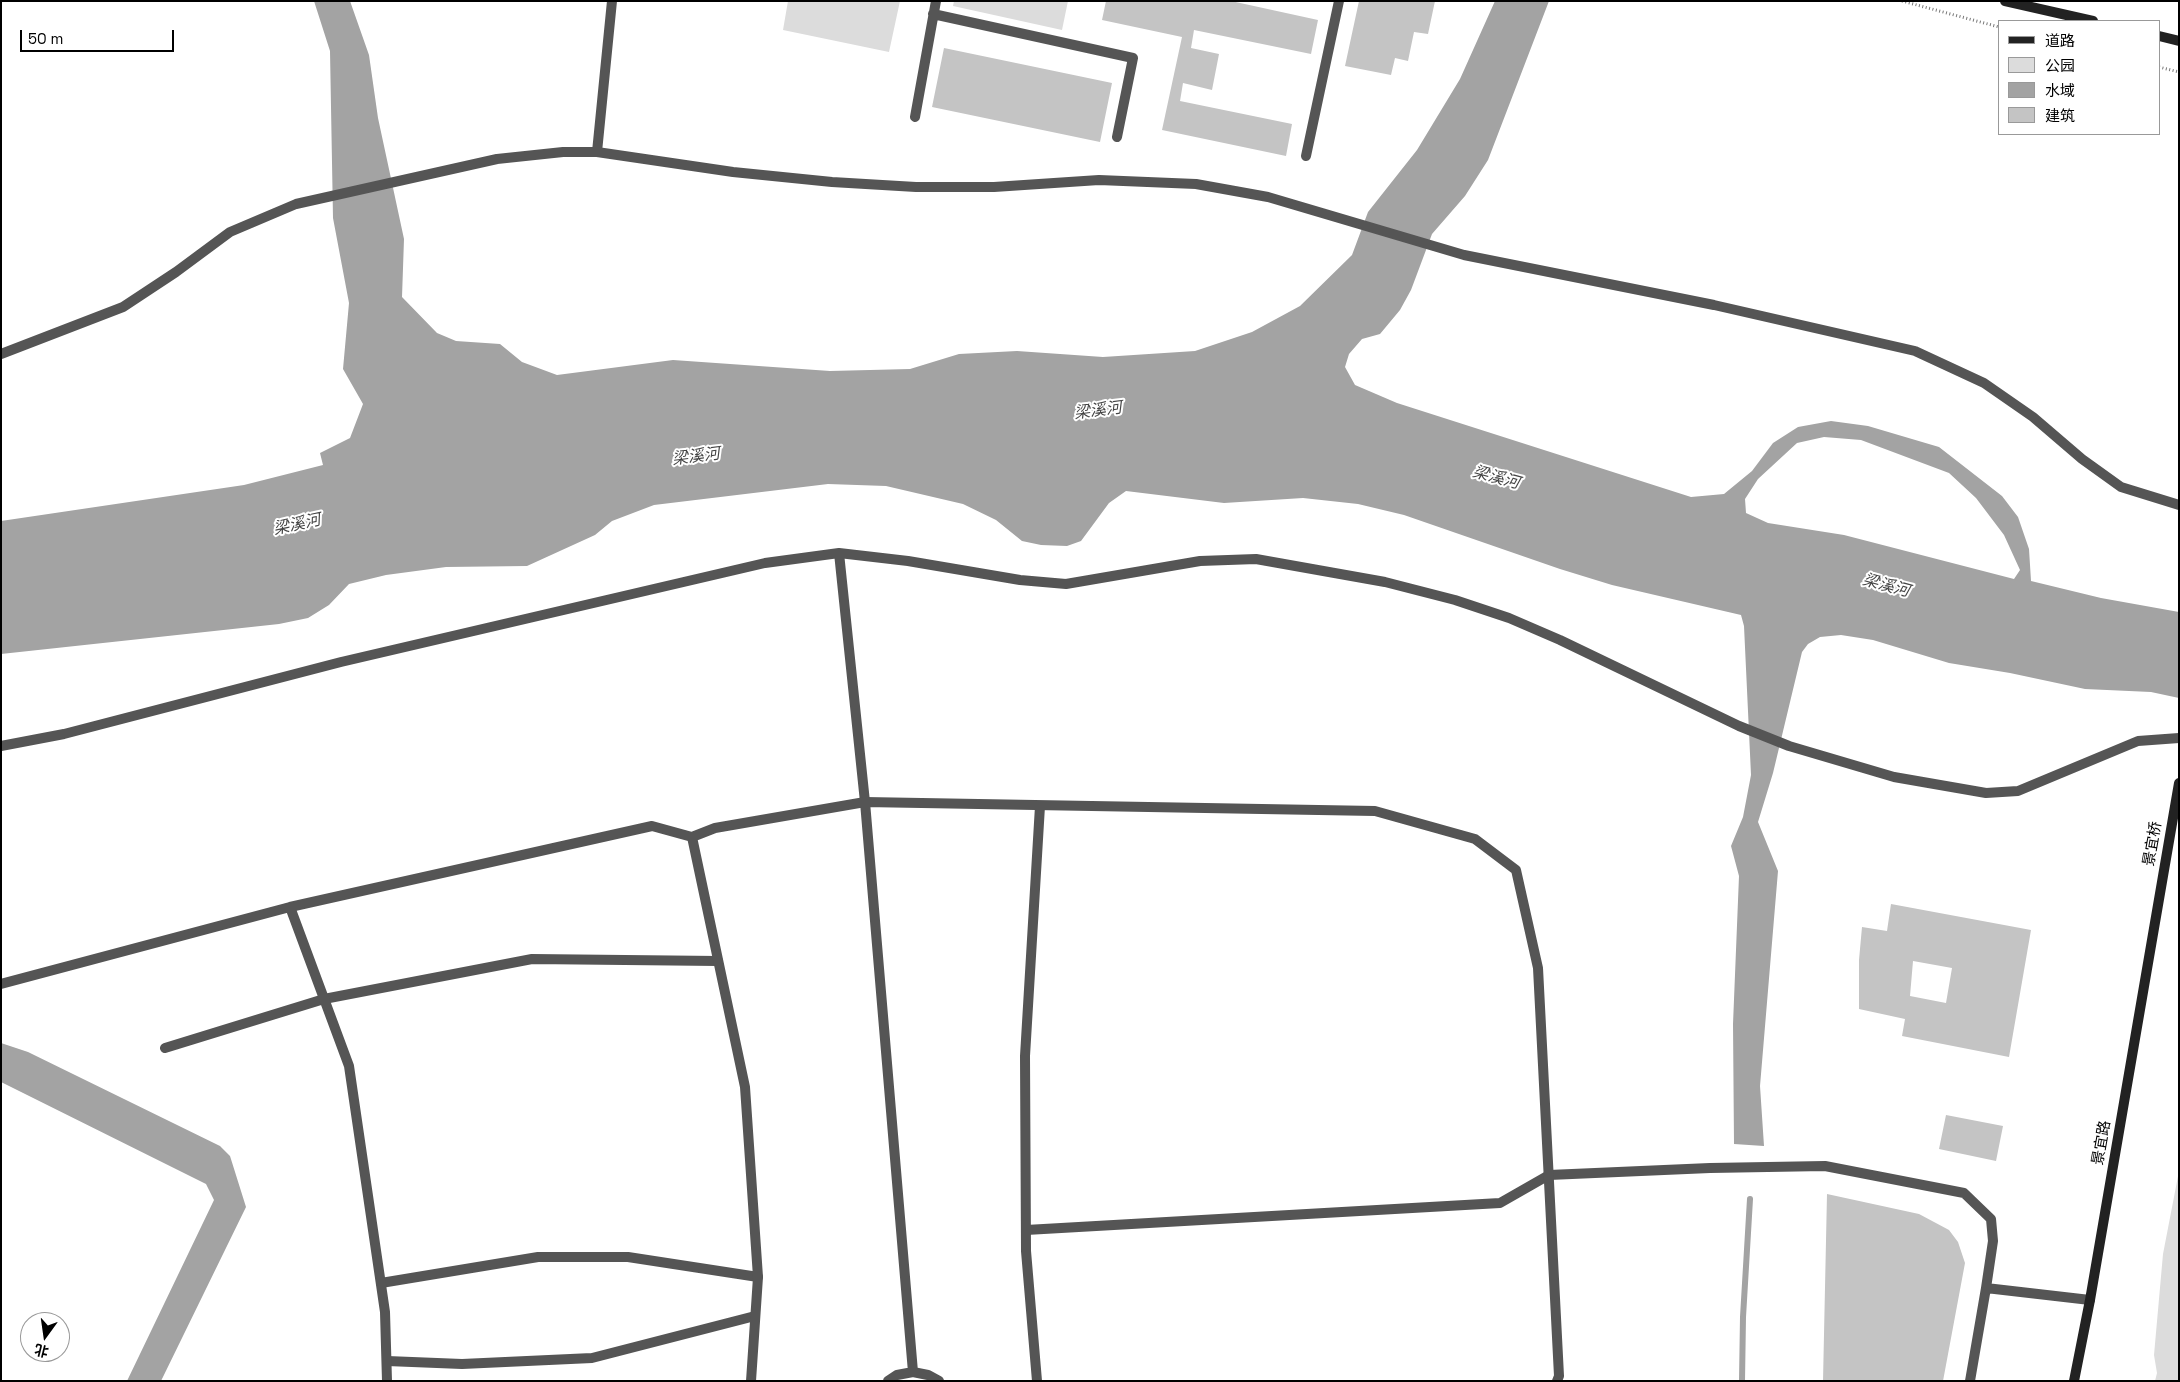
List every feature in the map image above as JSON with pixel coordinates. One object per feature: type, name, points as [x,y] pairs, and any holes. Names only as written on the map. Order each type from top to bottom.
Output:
[{"type":"street","points":[[597,152],[612,1]]},
{"type":"street","points":[[915,117],[936,1]]},
{"type":"street","points":[[1306,156],[1339,1]]},
{"type":"street","points":[[2005,1],[2089,20]]},
{"type":"street","points":[[933,14],[1133,58],[1118,137]]},
{"type":"street","points":[[2160,36],[2179,41]]},
{"type":"street","points":[[1,354],[123,307],[176,272],[230,232],[296,204],[497,159],[563,152],[597,152],[732,172],[832,182],[916,187],[994,187],[1099,180],[1196,184],[1268,196],[1335,218],[1464,254],[1714,305],[1915,351],[1984,382],[2033,417],[2082,459],[2121,487],[2179,505]]},
{"type":"street","points":[[839,553],[865,802],[913,1372]]},
{"type":"street","points":[[1,746],[64,734],[341,662],[765,562],[839,553],[908,561],[1020,580],[1066,584],[1200,561],[1256,559],[1386,582],[1455,600],[1509,618],[1560,640],[1739,726],[1789,746],[1894,777],[1986,793],[2018,791],[2138,741],[2179,738]]},
{"type":"street","name":"景宜桥","points":[[2157,909],[2179,784]]},
{"type":"street","points":[[1,984],[290,908],[652,826],[692,837],[715,828],[865,802],[1375,810],[1474,838],[1516,870],[1538,968],[1559,1376],[1557,1381]]},
{"type":"street","points":[[1037,1381],[1026,1230],[1025,1056],[1040,806]]},
{"type":"street","points":[[692,837],[745,1087],[758,1277],[751,1381]]},
{"type":"street","points":[[290,908],[349,1066],[385,1312],[387,1381]]},
{"type":"street","name":"景宜路","points":[[2074,1381],[2090,1300],[2157,909]]},
{"type":"street","points":[[165,1048],[324,998],[532,960],[718,961]]},
{"type":"street","points":[[1026,1230],[1500,1203],[1549,1175],[1710,1168],[1825,1166],[1964,1193],[1991,1219],[1993,1241],[1970,1381]]},
{"type":"street","points":[[381,1282],[538,1256],[628,1257],[758,1277]]},
{"type":"street","points":[[1986,1288],[2090,1300]]},
{"type":"street","points":[[386,1360],[462,1364],[592,1358],[755,1316]]},
{"type":"street","points":[[888,1381],[898,1375],[913,1372],[928,1374],[939,1381]]},
{"type":"path","points":[[1902,1],[1998,27]]},
{"type":"path","points":[[2160,67],[2179,72]]},
{"type":"green space","points":[[788,1],[900,1],[889,52],[783,30]]},
{"type":"green space","points":[[954,1],[1068,1],[1062,30],[953,6]]},
{"type":"green space","points":[[2179,1171],[2179,1380],[2155,1381],[2157,1373],[2154,1355],[2163,1254]]},
{"type":"water","name":"梁溪河","points":[[314,1],[350,1],[369,55],[378,118],[404,239],[402,297],[437,333],[456,341],[500,344],[522,362],[557,375],[673,360],[830,371],[910,369],[959,354],[1017,351],[1103,357],[1195,351],[1252,332],[1300,306],[1352,255],[1368,212],[1417,150],[1460,79],[1495,1],[1549,1],[1488,160],[1465,196],[1432,234],[1411,290],[1400,310],[1380,334],[1362,339],[1349,354],[1345,367],[1355,385],[1397,403],[1691,497],[1724,494],[1752,471],[1773,443],[1798,427],[1831,421],[1868,426],[1939,447],[2002,496],[2018,517],[2029,549],[2031,581],[2101,598],[2179,612],[2179,698],[2151,692],[2085,689],[2010,673],[1949,663],[1873,640],[1841,635],[1820,637],[1808,644],[1802,652],[1773,773],[1758,822],[1778,871],[1760,1086],[1764,1146],[1734,1144],[1733,1024],[1739,876],[1731,846],[1743,817],[1751,775],[1744,626],[1741,615],[1612,585],[1404,515],[1358,504],[1303,498],[1224,503],[1126,491],[1109,503],[1081,541],[1067,546],[1041,545],[1022,541],[996,520],[963,504],[886,486],[828,484],[654,505],[612,521],[595,535],[527,566],[446,567],[386,575],[349,584],[329,605],[308,618],[279,624],[1,654],[1,521],[244,485],[323,465],[320,453],[350,438],[363,404],[343,369],[349,303],[333,218],[330,51]],"holes":[[[1824,437],[1861,440],[1949,473],[1976,498],[2004,535],[2020,570],[2014,579],[1844,535],[1768,523],[1746,513],[1745,499],[1758,479],[1797,443]]]},
{"type":"water","points":[[1,1043],[28,1052],[220,1146],[230,1156],[246,1207],[161,1381],[127,1381],[214,1200],[206,1184],[1,1082]]},
{"type":"building","points":[[1106,1],[1231,1],[1318,20],[1311,54],[1194,30],[1191,48],[1219,54],[1212,90],[1183,83],[1180,101],[1292,124],[1286,156],[1162,130],[1182,37],[1102,20]]},
{"type":"building","points":[[1359,1],[1435,1],[1428,34],[1414,32],[1408,61],[1395,58],[1391,75],[1345,66]]},
{"type":"building","points":[[944,48],[1112,83],[1100,142],[932,107]]},
{"type":"building","points":[[1891,904],[2031,930],[2009,1057],[1902,1036],[1905,1019],[1859,1009],[1859,960],[1862,927],[1887,931]],"holes":[[[1913,961],[1952,968],[1946,1003],[1910,996]]]},
{"type":"building","points":[[1946,1115],[2003,1126],[1996,1161],[1939,1149]]},
{"type":"building","points":[[1827,1194],[1919,1214],[1949,1230],[1958,1242],[1965,1263],[1943,1381],[1823,1381]]},
{"type":"waterway","points":[[1742,1381],[1743,1317],[1750,1199]]}]
